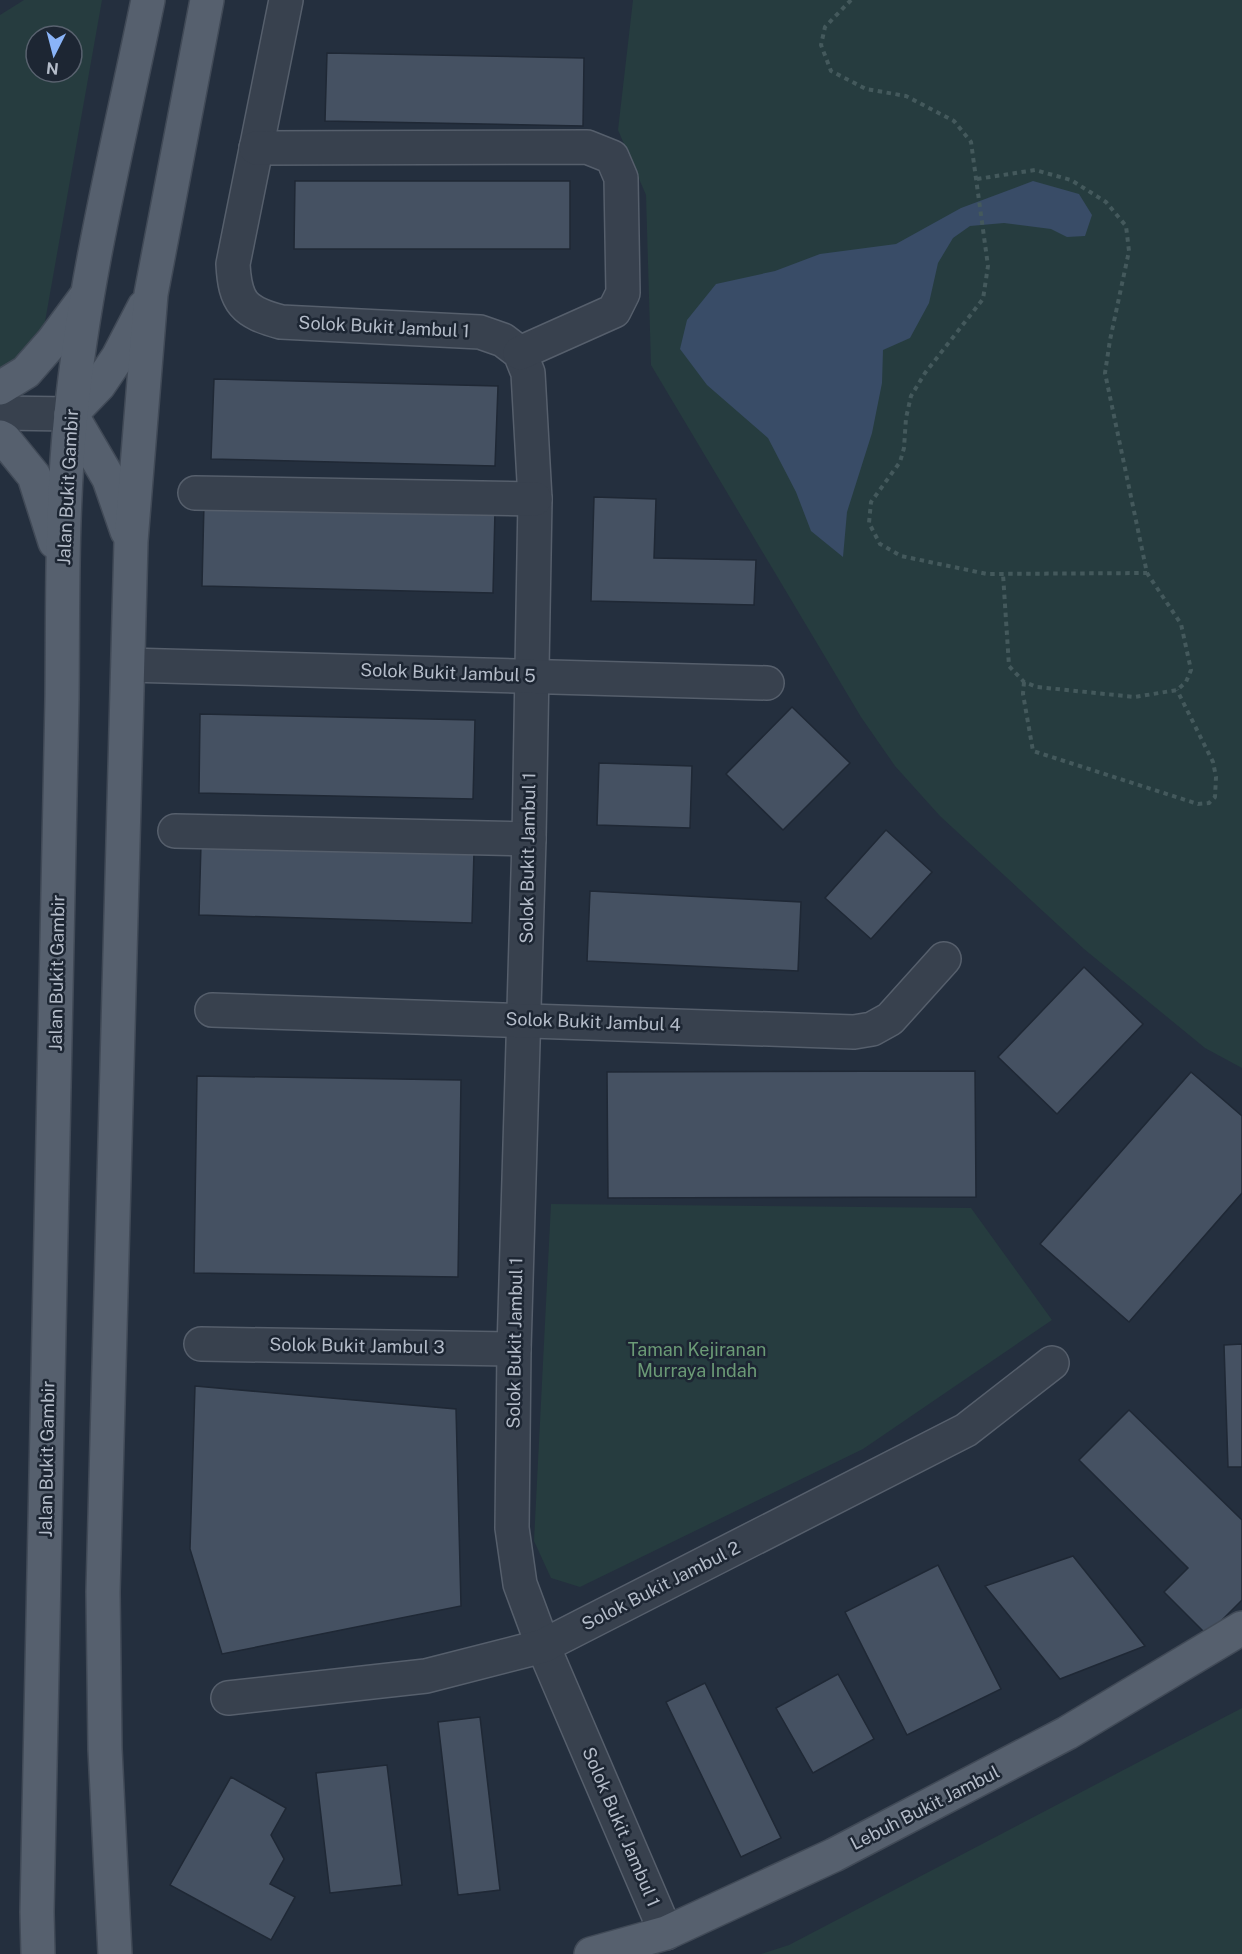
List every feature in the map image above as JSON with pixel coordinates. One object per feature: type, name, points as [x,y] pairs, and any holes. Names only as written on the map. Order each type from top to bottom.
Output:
[{"type":"main road","name":"Jalan Bukit Gambir","points":[[38,1954],[64,502],[71,414],[87,295],[148,0]]},
{"type":"main road","points":[[115,1954],[105,1749],[103,1592],[131,541],[151,294],[207,0]]},
{"type":"main road","points":[[131,541],[109,479],[71,414],[99,385],[118,357],[151,294]]},
{"type":"main road","points":[[0,388],[26,372],[54,341],[87,295]]},
{"type":"main road","points":[[0,437],[34,476],[63,570]]},
{"type":"main road","name":"Lebuh Bukit Jambul","points":[[591,1954],[666,1933],[834,1855],[1067,1733],[1242,1628]]},
{"type":"main road","points":[[37,1912],[51,1954]]},
{"type":"street","name":"Solok Bukit Jambul 1","points":[[286,0],[233,264],[234,285],[241,302],[259,316],[281,322],[480,332],[503,340],[520,353],[528,373],[535,500],[533,675],[514,1349],[512,1528],[520,1584],[543,1646],[666,1933]]},
{"type":"street","points":[[256,148],[586,147],[612,156],[621,178],[623,293],[614,311],[520,353]]},
{"type":"street","points":[[0,413],[71,414]]},
{"type":"street","points":[[195,493],[535,500]]},
{"type":"street","name":"Solok Bukit Jambul 5","points":[[128,664],[767,683]]},
{"type":"street","points":[[174,831],[529,839]]},
{"type":"street","name":"Solok Bukit Jambul 4","points":[[212,1010],[854,1032],[872,1029],[890,1019],[944,959]]},
{"type":"street","name":"Solok Bukit Jambul 3","points":[[201,1344],[514,1349]]},
{"type":"street","name":"Solok Bukit Jambul 2","points":[[228,1698],[426,1676],[543,1646],[966,1430],[1052,1363]]},
{"type":"path","points":[[851,0],[825,27],[820,45],[831,72],[866,89],[906,96],[954,121],[971,142],[988,266],[983,299],[925,373],[911,396],[900,462],[871,502],[869,523],[880,543],[901,556],[987,574],[1147,573]]},
{"type":"path","points":[[977,179],[1035,170],[1071,180],[1106,202],[1126,226],[1129,251],[1105,373],[1147,573],[1181,624],[1191,670],[1186,682],[1177,690],[1135,697],[1037,687],[1024,682],[1010,666],[1004,574]]},
{"type":"path","points":[[1024,682],[1023,694],[1033,751],[1198,804],[1209,803],[1215,797],[1216,777],[1213,762],[1177,690]]},
{"type":"green space","points":[[24,0],[102,0],[43,333],[0,378],[0,15]]},
{"type":"green space","points":[[633,0],[1242,0],[1242,1068],[1205,1048],[1084,949],[940,816],[895,766],[861,717],[651,365],[646,195],[618,130]]},
{"type":"green space","name":"Taman Kejiranan Murraya Indah","points":[[551,1204],[971,1208],[1052,1320],[863,1449],[580,1587],[551,1578],[534,1541]]},
{"type":"green space","points":[[1242,1708],[1242,1954],[761,1954],[789,1945]]},
{"type":"water","points":[[1033,181],[1079,194],[1092,215],[1085,236],[1067,237],[1051,229],[1004,223],[970,226],[953,238],[938,263],[929,303],[910,338],[883,350],[882,383],[872,433],[847,512],[843,557],[811,531],[796,492],[768,438],[707,385],[680,349],[687,320],[716,284],[775,271],[820,254],[896,244],[961,208]]},
{"type":"building","points":[[327,53],[584,58],[583,126],[325,121]]},
{"type":"building","points":[[295,181],[570,181],[570,249],[294,249]]},
{"type":"building","points":[[214,379],[498,386],[495,466],[211,459]]},
{"type":"building","points":[[594,497],[656,499],[654,558],[756,560],[754,605],[591,601]]},
{"type":"building","points":[[204,503],[495,510],[493,593],[202,586]]},
{"type":"building","points":[[792,707],[850,763],[783,830],[726,774]]},
{"type":"building","points":[[200,714],[475,720],[473,799],[199,793]]},
{"type":"building","points":[[599,763],[692,766],[690,828],[597,825]]},
{"type":"building","points":[[886,830],[932,872],[871,939],[825,898]]},
{"type":"building","points":[[201,844],[474,851],[472,923],[199,915]]},
{"type":"building","points":[[590,891],[801,902],[798,971],[587,961]]},
{"type":"building","points":[[1084,967],[1143,1024],[1057,1114],[998,1057]]},
{"type":"building","points":[[975,1071],[976,1197],[608,1198],[607,1072]]},
{"type":"building","points":[[1191,1072],[1242,1116],[1242,1193],[1129,1322],[1040,1244]]},
{"type":"building","points":[[197,1076],[461,1080],[458,1277],[194,1273]]},
{"type":"building","points":[[1242,1344],[1242,1467],[1228,1467],[1224,1345]]},
{"type":"building","points":[[195,1386],[456,1409],[461,1606],[222,1654],[190,1549]]},
{"type":"building","points":[[1129,1410],[1242,1520],[1242,1600],[1207,1635],[1164,1592],[1188,1568],[1079,1460]]},
{"type":"building","points":[[1073,1556],[1145,1646],[1060,1679],[985,1586]]},
{"type":"building","points":[[938,1565],[1001,1689],[907,1735],[845,1612]]},
{"type":"building","points":[[838,1674],[874,1739],[813,1773],[776,1708]]},
{"type":"building","points":[[705,1683],[781,1838],[741,1857],[666,1702]]},
{"type":"building","points":[[480,1717],[500,1890],[458,1895],[438,1722]]},
{"type":"building","points":[[387,1765],[402,1885],[330,1893],[316,1773]]},
{"type":"building","points":[[231,1777],[286,1808],[271,1835],[284,1859],[270,1884],[295,1897],[271,1940],[170,1885]]}]
